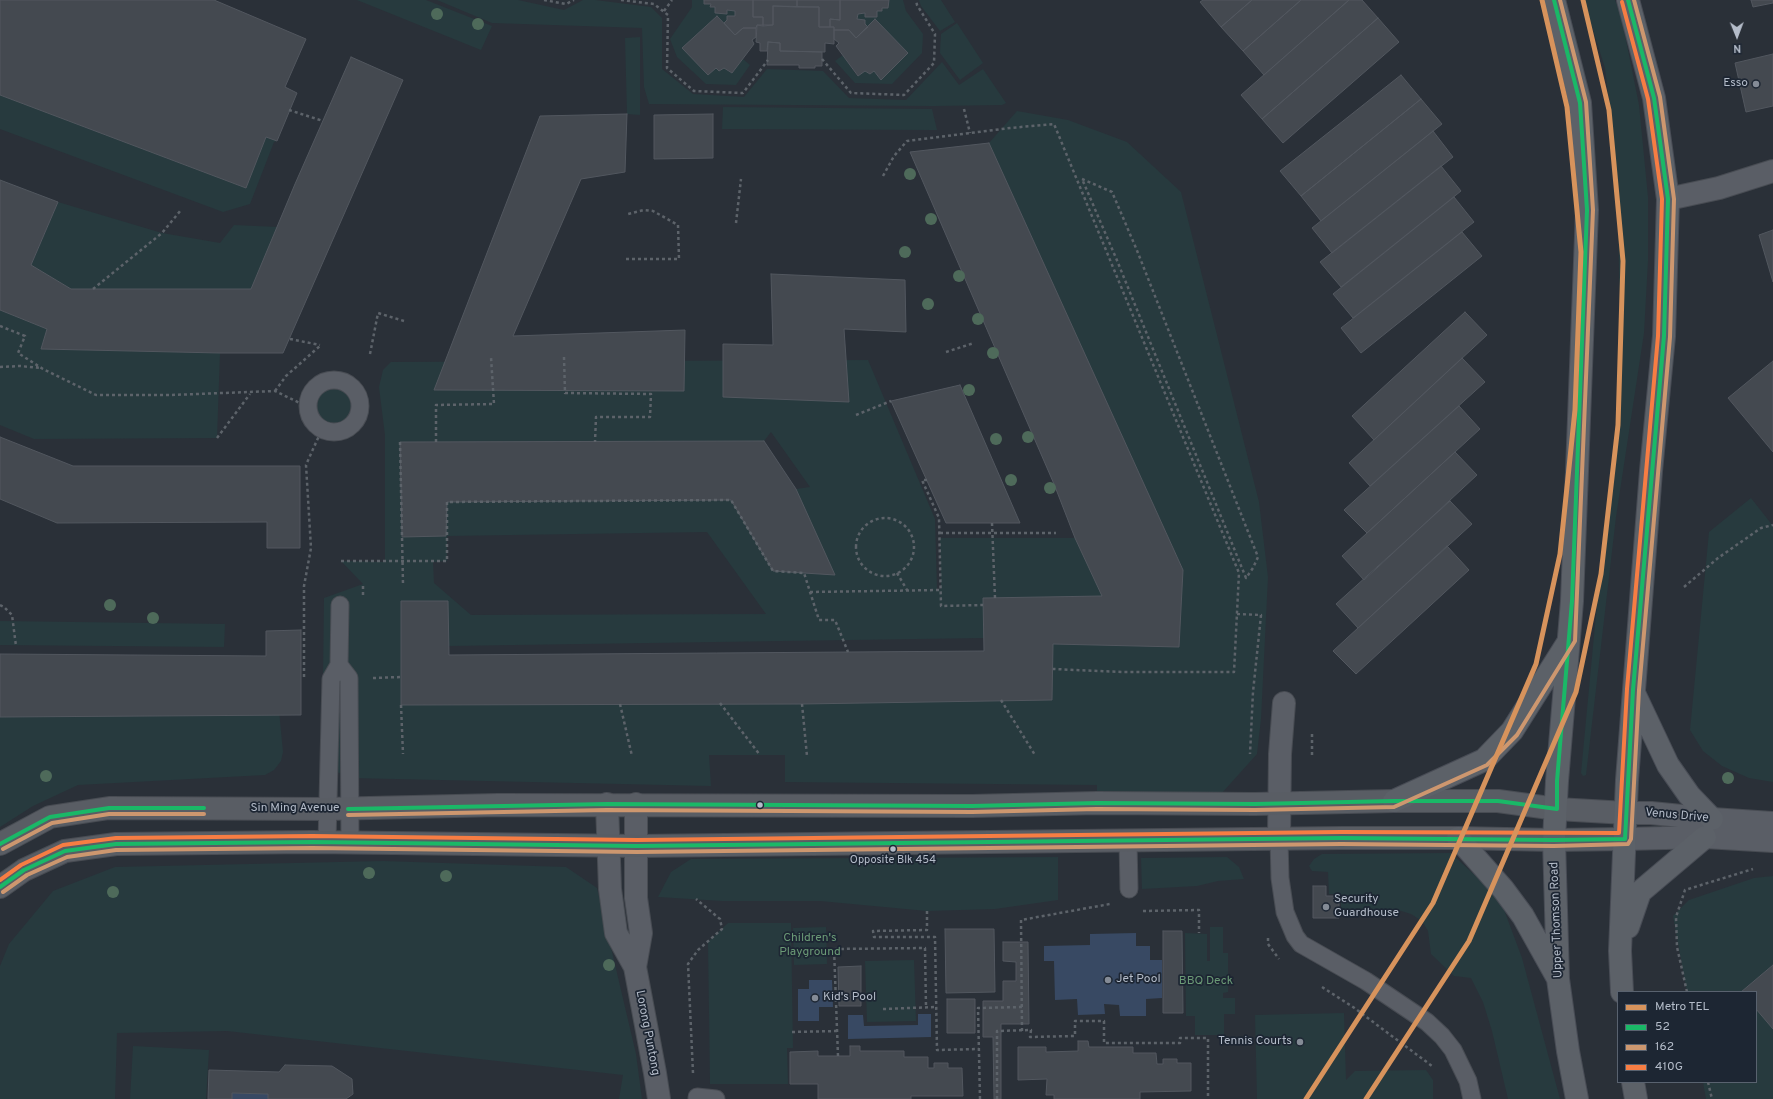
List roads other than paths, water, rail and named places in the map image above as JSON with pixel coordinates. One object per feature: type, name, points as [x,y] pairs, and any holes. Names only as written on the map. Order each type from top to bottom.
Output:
[{"type":"main road","name":"Upper Thomson Road","points":[[1554,0],[1580,103],[1587,210],[1570,640],[1557,781],[1557,809],[1554,840],[1558,980],[1576,1099]]},
{"type":"main road","points":[[1622,991],[1620,951],[1627,780],[1633,690],[1664,336],[1668,199],[1654,98],[1628,0]]},
{"type":"main road","points":[[1394,801],[1484,760],[1512,731],[1570,640]]},
{"type":"main road","points":[[1620,951],[1640,892],[1708,828],[1689,795],[1668,766],[1633,690]]},
{"type":"main road","name":"Sin Ming Avenue","points":[[0,844],[50,817],[109,808],[327,809],[606,804],[972,806],[1097,803],[1498,801],[1557,809]]},
{"type":"main road","name":"Venus Drive","points":[[1557,809],[1626,812]]},
{"type":"main road","points":[[1458,838],[1503,889],[1523,916],[1558,980]]},
{"type":"main road","points":[[0,887],[24,870],[65,851],[116,844],[350,842],[637,846],[1279,839],[1625,839]]},
{"type":"main road","points":[[1633,1083],[1636,1099]]},
{"type":"street","points":[[1668,199],[1719,188],[1773,171]]},
{"type":"street","points":[[1279,839],[1280,744],[1284,703]]},
{"type":"street","name":"Lorong Puntong","points":[[606,804],[610,890],[616,933],[635,967],[655,1073],[658,1099]]},
{"type":"street","name":"Lorong Puntong","points":[[635,967],[641,933],[636,898],[636,804]]},
{"type":"street","name":"Venus Drive","points":[[1626,812],[1651,813],[1708,828],[1773,840]]},
{"type":"street","name":"Venus Drive","points":[[1625,839],[1708,828],[1773,823]]},
{"type":"lane","points":[[338,379],[351,385],[357,391],[360,399],[361,407],[359,416],[348,429],[335,432],[322,429],[314,422],[308,407],[313,391],[319,385],[338,379]]},
{"type":"lane","points":[[327,842],[331,679],[339,665],[340,605]]},
{"type":"lane","points":[[339,665],[349,678],[350,842]]},
{"type":"lane","points":[[1279,839],[1280,878],[1285,912],[1295,936],[1301,944],[1366,981],[1427,1022],[1442,1036],[1453,1050],[1468,1081],[1472,1099]]},
{"type":"lane","points":[[1128,841],[1129,889]]},
{"type":"lane","points":[[697,1099],[697,1097],[716,1099]]},
{"type":"water","name":"Jet Pool","points":[[1136,933],[1136,946],[1150,946],[1150,960],[1162,960],[1162,998],[1146,999],[1146,1016],[1120,1016],[1119,1005],[1104,1004],[1105,1014],[1078,1015],[1077,999],[1055,1000],[1054,961],[1044,961],[1044,946],[1090,945],[1090,934]]},
{"type":"water","name":"Kid's Pool","points":[[809,980],[832,980],[833,1007],[819,1007],[819,1021],[798,1021],[798,989],[809,989]]},
{"type":"water","points":[[918,1014],[931,1014],[931,1037],[848,1039],[848,1015],[863,1015],[864,1026],[918,1025]]},
{"type":"water","points":[[232,1093],[268,1094],[268,1099],[232,1099]]},
{"type":"metro line","name":"TEL","points":[[1306,1099],[1433,903],[1536,664],[1560,554],[1575,410],[1581,252],[1567,107],[1542,0]]},
{"type":"metro line","name":"TEL","points":[[1366,1099],[1469,941],[1576,692],[1601,574],[1618,425],[1623,261],[1609,110],[1583,0]]},
{"type":"place","name":"Esso","points":[[1756,84]]},
{"type":"place","name":"Opposite Blk 454","points":[[893,849]]},
{"type":"place","name":"Security Guardhouse","points":[[1326,907]]},
{"type":"place","name":"Jet Pool","points":[[1108,980]]},
{"type":"place","name":"Kid's Pool","points":[[815,998]]},
{"type":"place","name":"Tennis Courts","points":[[1300,1042]]},
{"type":"park label","name":"Children's Playground","points":[[810,946]]},
{"type":"park label","name":"BBQ Deck","points":[[1206,982]]}]
